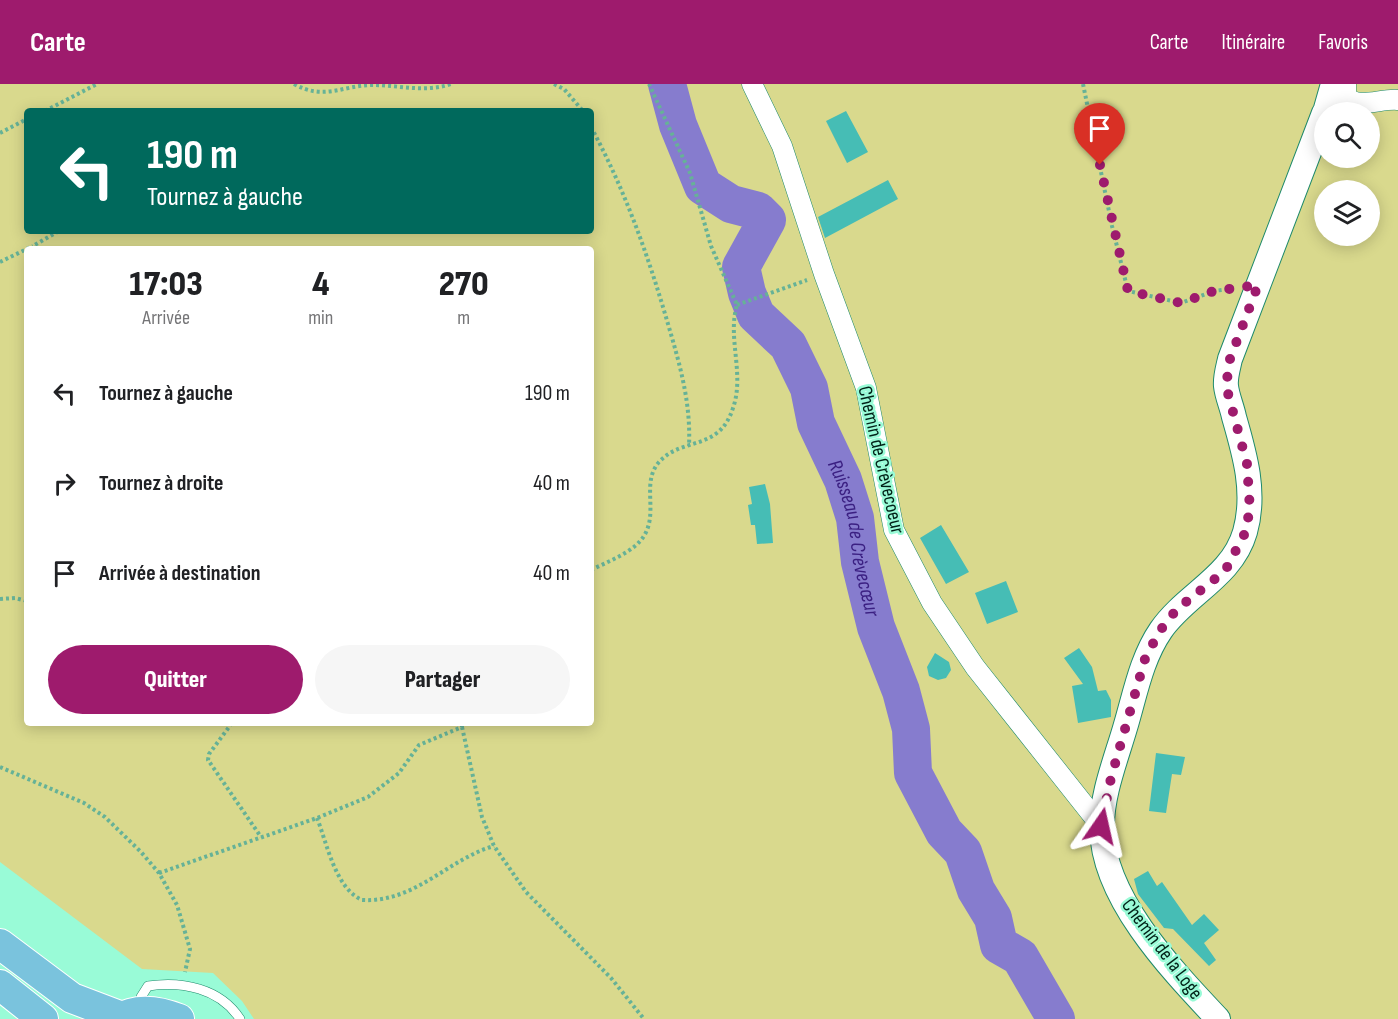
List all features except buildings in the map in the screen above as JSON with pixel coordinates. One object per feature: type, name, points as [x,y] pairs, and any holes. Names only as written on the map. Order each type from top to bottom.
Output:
[{"type":"main road","points":[[0,944],[72,998],[127,1016],[162,1012],[179,1019]]},
{"type":"main road","points":[[0,985],[43,1019]]},
{"type":"street","name":"Chemin de Crèvecoeur","points":[[753,84],[782,146],[824,274],[866,388],[894,530],[932,603],[975,667],[1101,826]]},
{"type":"street","name":"Chemin de la Loge","points":[[1328,102],[1333,84]]},
{"type":"street","points":[[1346,84],[1346,96],[1350,101],[1360,104],[1381,99],[1398,100]]},
{"type":"street","name":"Chemin de la Loge","points":[[1218,1019],[1154,946],[1117,890],[1103,847],[1101,826],[1111,778],[1145,659],[1159,632],[1177,609],[1225,571],[1244,535],[1250,510],[1247,464],[1226,386],[1230,359],[1314,141]]},
{"type":"lane","points":[[127,1016],[148,986],[182,984],[197,987],[215,996],[240,1019]]},
{"type":"path","points":[[48,108],[97,84]]},
{"type":"path","points":[[294,84],[304,90],[340,92],[370,85],[404,89],[442,87],[451,84]]},
{"type":"path","points":[[554,84],[564,89],[580,108]]},
{"type":"path","points":[[594,568],[635,546],[649,528],[651,479],[660,462],[689,446],[712,439],[733,411],[740,384],[734,317],[738,305],[711,246],[690,173],[649,84]]},
{"type":"path","points":[[1083,84],[1112,226],[1128,291],[1181,303],[1214,291],[1258,285]]},
{"type":"path","points":[[0,133],[24,121]]},
{"type":"path","points":[[594,133],[634,216],[661,300],[686,386],[690,420],[689,446]]},
{"type":"path","points":[[37,246],[55,234]]},
{"type":"path","points":[[0,262],[24,252]]},
{"type":"path","points":[[738,305],[824,274]]},
{"type":"path","points":[[0,599],[24,600]]},
{"type":"path","points":[[230,726],[209,754],[208,760],[261,837]]},
{"type":"path","points":[[159,873],[317,818],[368,797],[399,773],[418,745],[460,726]]},
{"type":"path","points":[[462,726],[482,817],[494,846],[526,892],[610,978],[644,1019]]},
{"type":"path","points":[[0,767],[62,792],[105,817],[159,873],[177,905],[190,949],[182,984]]},
{"type":"path","points":[[317,818],[339,875],[349,891],[362,900],[394,895],[426,884],[477,850],[494,846]]},
{"type":"shaded area","points":[[0,84],[1398,84],[1398,1019],[254,1019],[242,1001],[213,973],[142,969],[0,862]]},
{"type":"waterway","name":"Ruisseau de Crèvecœur","points":[[667,84],[678,125],[703,186],[731,204],[758,211],[767,220],[741,267],[747,293],[756,315],[788,345],[809,388],[816,423],[843,480],[855,518],[860,562],[876,627],[901,691],[911,729],[913,773],[944,832],[963,852],[976,890],[993,918],[999,945],[1020,957],[1056,1019]]},
{"type":"route","points":[[1100,165],[1128,291],[1181,303],[1214,291],[1258,285],[1230,359],[1226,386],[1247,464],[1250,510],[1244,535],[1225,571],[1177,609],[1159,632],[1145,659],[1111,778],[1101,826]]}]
